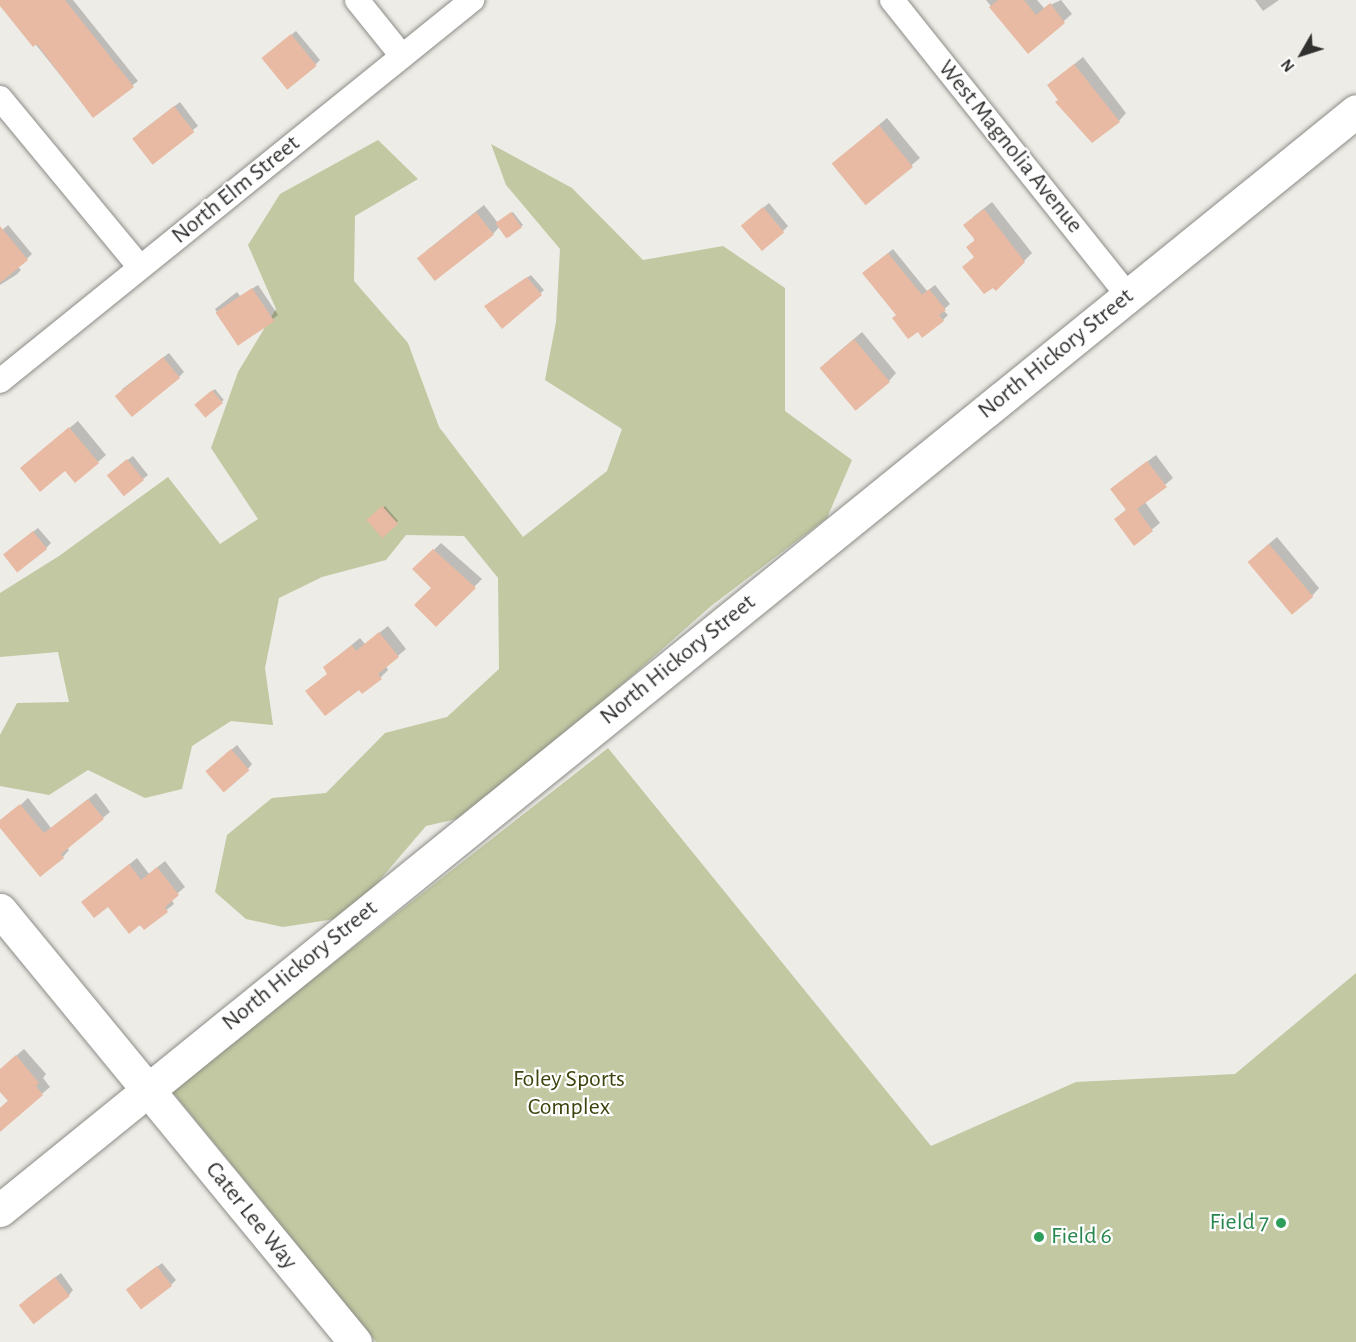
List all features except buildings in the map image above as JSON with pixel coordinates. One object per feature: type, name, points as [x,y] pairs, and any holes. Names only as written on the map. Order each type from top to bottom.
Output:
[{"type":"street","points":[[357,0],[402,56]]},
{"type":"street","name":"North Elm Street","points":[[0,381],[472,0]]},
{"type":"street","name":"West Magnolia Avenue","points":[[892,0],[1128,296]]},
{"type":"street","points":[[0,98],[140,267]]},
{"type":"street","name":"North Hickory Street","points":[[0,1210],[1356,111]]},
{"type":"street","name":"Cater Lee Way","points":[[0,910],[355,1342]]},
{"type":"green space","points":[[378,140],[418,179],[355,216],[354,281],[408,343],[439,427],[523,537],[607,471],[622,429],[545,380],[556,322],[560,249],[506,185],[491,144],[572,188],[643,260],[723,246],[785,288],[785,411],[852,460],[827,518],[711,606],[474,815],[426,826],[348,917],[283,927],[246,919],[215,892],[227,835],[272,798],[326,793],[385,733],[447,717],[499,669],[498,578],[464,536],[406,535],[386,560],[322,577],[279,598],[265,668],[273,725],[231,721],[192,746],[182,789],[145,798],[88,770],[49,795],[0,786],[0,735],[17,703],[69,702],[58,652],[0,657],[0,593],[59,556],[168,477],[220,544],[258,519],[211,448],[238,372],[276,309],[248,245],[280,194]]},
{"type":"green space","name":"Foley Sports Complex","points":[[608,748],[931,1146],[1076,1082],[1235,1074],[1356,973],[1356,1342],[376,1342],[171,1090]]},
{"type":"place","name":"Field 7","points":[[1281,1223]]},
{"type":"place","name":"Field 6","points":[[1039,1237]]}]
